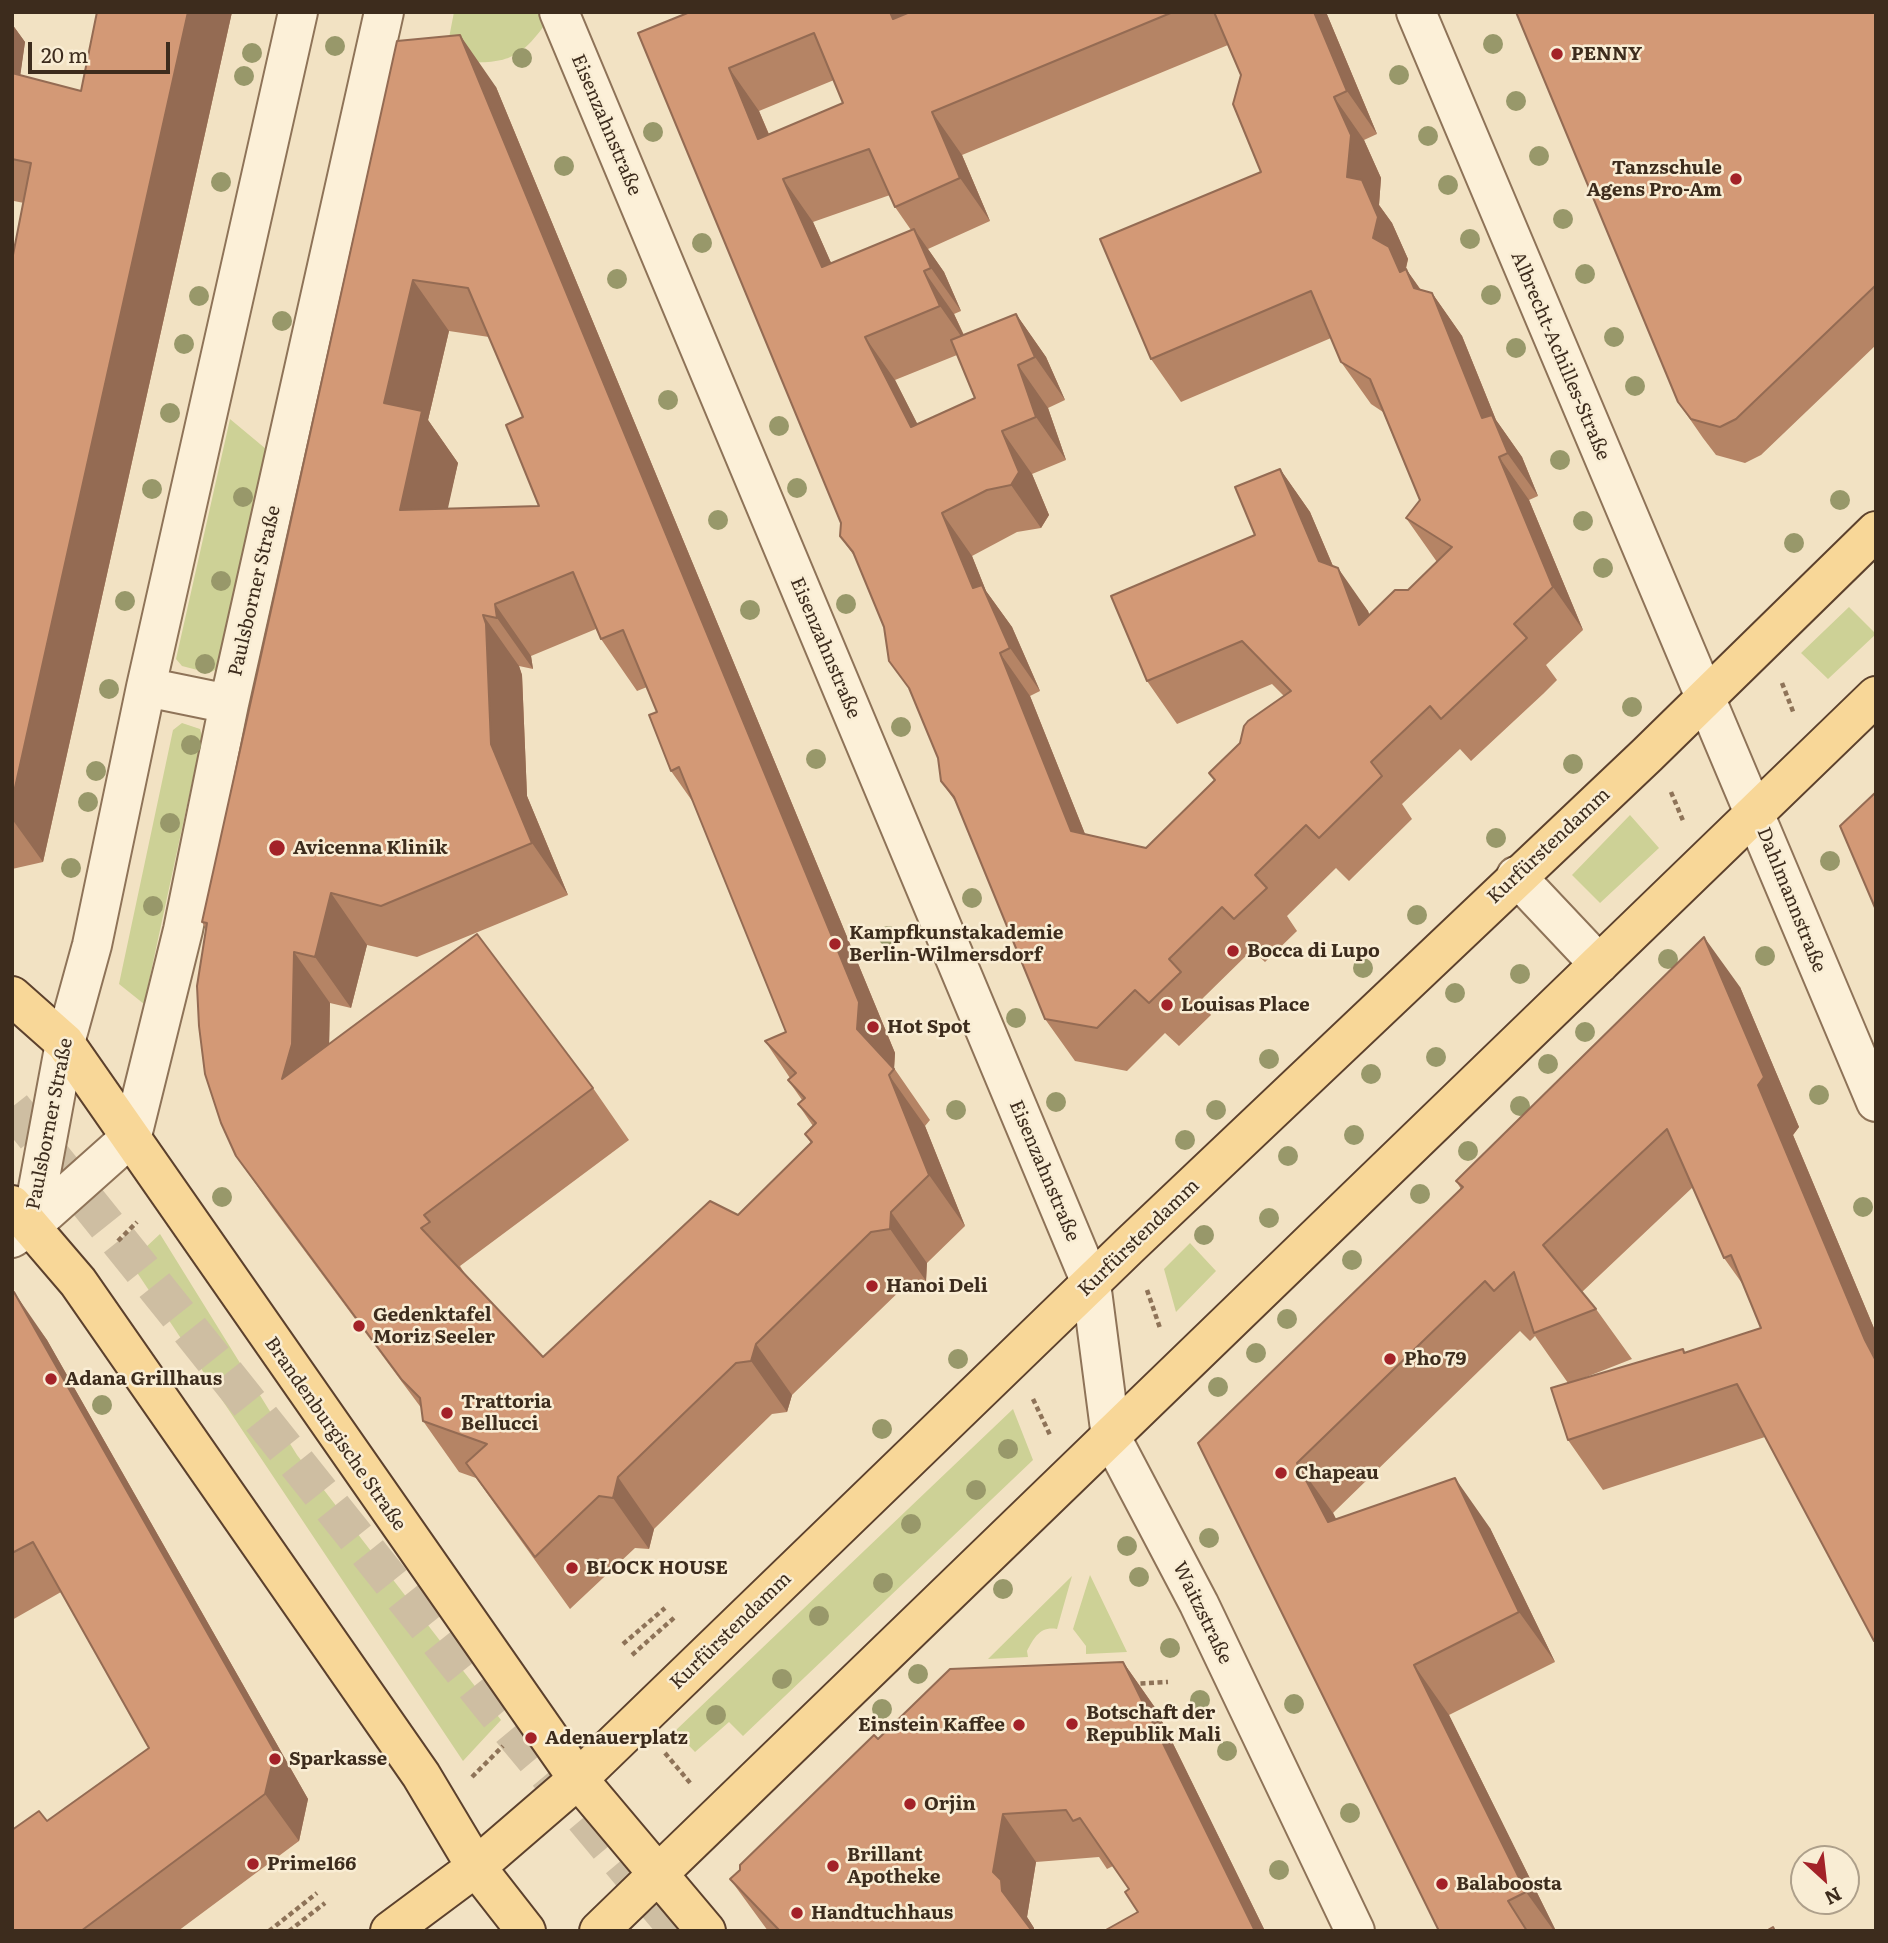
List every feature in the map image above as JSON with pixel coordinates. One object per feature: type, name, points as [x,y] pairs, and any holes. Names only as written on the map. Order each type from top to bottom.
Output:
[{"type":"main road","name":"Kurfürstendamm","points":[[390,1931],[476,1867],[578,1779],[1876,531]]},
{"type":"main road","points":[[599,1931],[1876,696]]},
{"type":"main road","name":"Brandenburgische Straße","points":[[12,996],[65,1044],[132,1136],[257,1322],[578,1779],[706,1931]]},
{"type":"main road","points":[[18,1223],[78,1282],[421,1775],[476,1867],[526,1931]]},
{"type":"street","name":"Paulsborner Straße","points":[[18,1223],[92,945],[146,687],[298,12]]},
{"type":"street","name":"Paulsborner Straße","points":[[18,1223],[132,1136],[183,930],[229,705],[384,12]]},
{"type":"street","name":"Eisenzahnstraße","points":[[559,12],[1091,1283]]},
{"type":"street","name":"Albrecht-Achilles-Straße","points":[[1416,12],[1704,699]]},
{"type":"street","points":[[146,687],[229,705]]},
{"type":"street","name":"Dahlmannstraße","points":[[1704,699],[1876,1102]]},
{"type":"street","points":[[1516,876],[1600,964]]},
{"type":"street","name":"Waitzstraße","points":[[1091,1283],[1111,1437],[1199,1604],[1355,1931]]},
{"type":"path","points":[[1782,681],[1796,718]]},
{"type":"path","points":[[1670,789],[1685,827]]},
{"type":"path","points":[[118,1241],[146,1212]]},
{"type":"path","points":[[1143,1280],[1161,1332]]},
{"type":"path","points":[[1028,1390],[1052,1439]]},
{"type":"path","points":[[623,1644],[665,1608]]},
{"type":"path","points":[[632,1655],[675,1617]]},
{"type":"path","points":[[1127,1684],[1168,1682]]},
{"type":"path","points":[[472,1777],[505,1744]]},
{"type":"path","points":[[660,1747],[695,1788]]},
{"type":"path","points":[[269,1931],[317,1893]]},
{"type":"path","points":[[289,1931],[324,1903]]},
{"type":"green space","points":[[454,12],[539,12],[546,23],[524,49],[513,56],[491,62],[444,64]]},
{"type":"green space","points":[[230,419],[266,449],[217,669],[209,673],[182,666],[176,659]]},
{"type":"green space","points":[[1849,607],[1876,634],[1828,679],[1801,653]]},
{"type":"green space","points":[[182,723],[200,729],[202,736],[144,1004],[119,984],[173,730]]},
{"type":"green space","points":[[1630,815],[1659,848],[1600,903],[1572,875]]},
{"type":"green space","points":[[160,1234],[297,1455],[501,1720],[463,1761],[130,1262]]},
{"type":"green space","points":[[1190,1243],[1216,1271],[1176,1312],[1164,1269]]},
{"type":"green space","points":[[1013,1409],[1033,1460],[743,1736],[729,1722],[695,1752],[675,1731]]},
{"type":"green space","points":[[1090,1575],[1127,1652],[1086,1654],[1086,1646],[1073,1629]]},
{"type":"green space","points":[[1072,1576],[1057,1629],[1046,1629],[1038,1634],[1027,1651],[1028,1657],[988,1659]]},
{"type":"building","points":[[97,12],[188,12],[12,801],[12,260],[31,163],[12,159],[12,73],[81,91]]},
{"type":"building","points":[[690,12],[890,12],[893,19],[910,12],[1173,12],[932,112],[960,178],[895,207],[869,149],[783,179],[822,267],[914,229],[931,268],[924,271],[940,306],[865,337],[911,427],[975,398],[951,340],[1016,314],[1035,357],[1018,365],[1036,417],[1002,431],[1019,472],[1011,485],[987,490],[942,513],[973,588],[982,585],[1010,648],[1000,653],[1071,831],[1146,848],[1215,780],[1209,773],[1240,743],[1248,721],[1291,691],[1242,641],[1147,681],[1111,596],[1255,535],[1235,487],[1280,469],[1319,561],[1338,568],[1359,625],[1395,590],[1408,590],[1452,547],[1406,518],[1420,500],[1370,379],[1341,362],[1311,291],[1151,359],[1100,239],[1261,172],[1233,104],[1241,75],[1214,12],[1314,12],[1347,91],[1334,97],[1351,135],[1347,177],[1362,180],[1378,217],[1373,238],[1389,247],[1400,272],[1406,269],[1414,288],[1432,293],[1482,418],[1492,415],[1508,453],[1499,457],[1553,587],[1514,624],[1527,638],[1441,719],[1430,706],[1371,762],[1382,776],[1319,838],[1306,825],[1255,875],[1267,888],[1234,919],[1222,907],[1169,959],[1181,972],[1149,1003],[1135,990],[1097,1028],[1045,1019],[954,797],[941,781],[938,758],[909,688],[889,661],[884,627],[853,552],[840,536],[841,523],[638,33]],"holes":[[[814,33],[843,103],[758,139],[729,68]]]},
{"type":"building","name":"Tanzschule Agens Pro-Am","points":[[1516,12],[1876,12],[1876,285],[1736,419],[1720,427],[1691,419],[1678,402]]},
{"type":"building","points":[[460,35],[859,1002],[857,1029],[894,1069],[889,1075],[929,1175],[891,1212],[890,1229],[871,1232],[756,1344],[751,1361],[736,1363],[618,1477],[613,1498],[599,1496],[535,1557],[466,1463],[487,1444],[423,1421],[420,1398],[402,1380],[236,1156],[221,1123],[205,1074],[199,1026],[197,986],[207,923],[202,922],[397,41]],"holes":[[[413,280],[468,288],[523,417],[506,425],[539,506],[400,510],[422,411],[384,403]],[[573,572],[601,639],[623,630],[657,712],[649,715],[671,771],[679,767],[786,1032],[765,1041],[796,1073],[788,1080],[805,1098],[798,1104],[816,1123],[805,1134],[812,1142],[738,1215],[710,1201],[543,1357],[421,1228],[430,1222],[424,1215],[593,1088],[477,934],[282,1079],[292,1044],[294,952],[315,957],[331,893],[381,906],[532,843],[491,744],[486,624],[483,615],[497,618],[495,604]]]},
{"type":"building","points":[[1876,792],[1876,910],[1840,826]]},
{"type":"building","points":[[1704,937],[1764,1077],[1758,1085],[1876,1361],[1876,1640],[1874,1641],[1737,1384],[1568,1440],[1551,1388],[1683,1349],[1684,1353],[1761,1328],[1731,1255],[1724,1258],[1667,1129],[1543,1245],[1596,1309],[1534,1333],[1514,1272],[1494,1291],[1485,1281],[1297,1463],[1328,1522],[1455,1478],[1519,1612],[1414,1665],[1526,1892],[1508,1901],[1527,1931],[1439,1931],[1198,1443],[1463,1187],[1456,1181]]},
{"type":"building","points":[[14,1292],[275,1752],[265,1794],[81,1931],[12,1931],[12,1830],[39,1811],[47,1821],[149,1748],[33,1542],[12,1553]]},
{"type":"building","points":[[1123,1662],[1255,1931],[1104,1931],[1138,1912],[1125,1892],[1129,1889],[1080,1818],[1073,1821],[1066,1810],[1003,1814],[993,1872],[1001,1880],[1002,1891],[1032,1931],[780,1931],[730,1879],[740,1870],[740,1865],[874,1735],[878,1739],[950,1669]]},
{"type":"tunnel","points":[[12,1107],[491,1706],[679,1931]]},
{"type":"place","name":"PENNY","points":[[1557,54]]},
{"type":"place","name":"Tanzschule Agens Pro-Am","points":[[1736,179]]},
{"type":"place","name":"Avicenna Klinik","points":[[277,848]]},
{"type":"place","name":"Kampfkunstakademie Berlin-Wilmersdorf","points":[[835,944]]},
{"type":"place","name":"Bocca di Lupo","points":[[1233,951]]},
{"type":"place","name":"Louisas Place","points":[[1167,1005]]},
{"type":"place","name":"Hot Spot","points":[[873,1027]]},
{"type":"place","name":"Hanoi Deli","points":[[872,1286]]},
{"type":"place","name":"Gedenktafel Moriz Seeler","points":[[359,1326]]},
{"type":"place","name":"Pho 79","points":[[1390,1359]]},
{"type":"place","name":"Adana Grillhaus","points":[[51,1379]]},
{"type":"place","name":"Trattoria Bellucci","points":[[447,1413]]},
{"type":"place","name":"Chapeau","points":[[1281,1473]]},
{"type":"place","name":"BLOCK HOUSE","points":[[572,1568]]},
{"type":"place","name":"Botschaft der Republik Mali","points":[[1072,1724]]},
{"type":"place","name":"Einstein Kaffee","points":[[1019,1725]]},
{"type":"place","name":"Adenauerplatz","points":[[531,1738]]},
{"type":"place","name":"Sparkasse","points":[[275,1759]]},
{"type":"place","name":"Orjin","points":[[910,1804]]},
{"type":"place","name":"Prime166","points":[[253,1864]]},
{"type":"place","name":"Brillant Apotheke","points":[[833,1866]]},
{"type":"place","name":"Balaboosta","points":[[1442,1884]]},
{"type":"place","name":"Handtuchhaus","points":[[797,1913]]}]
